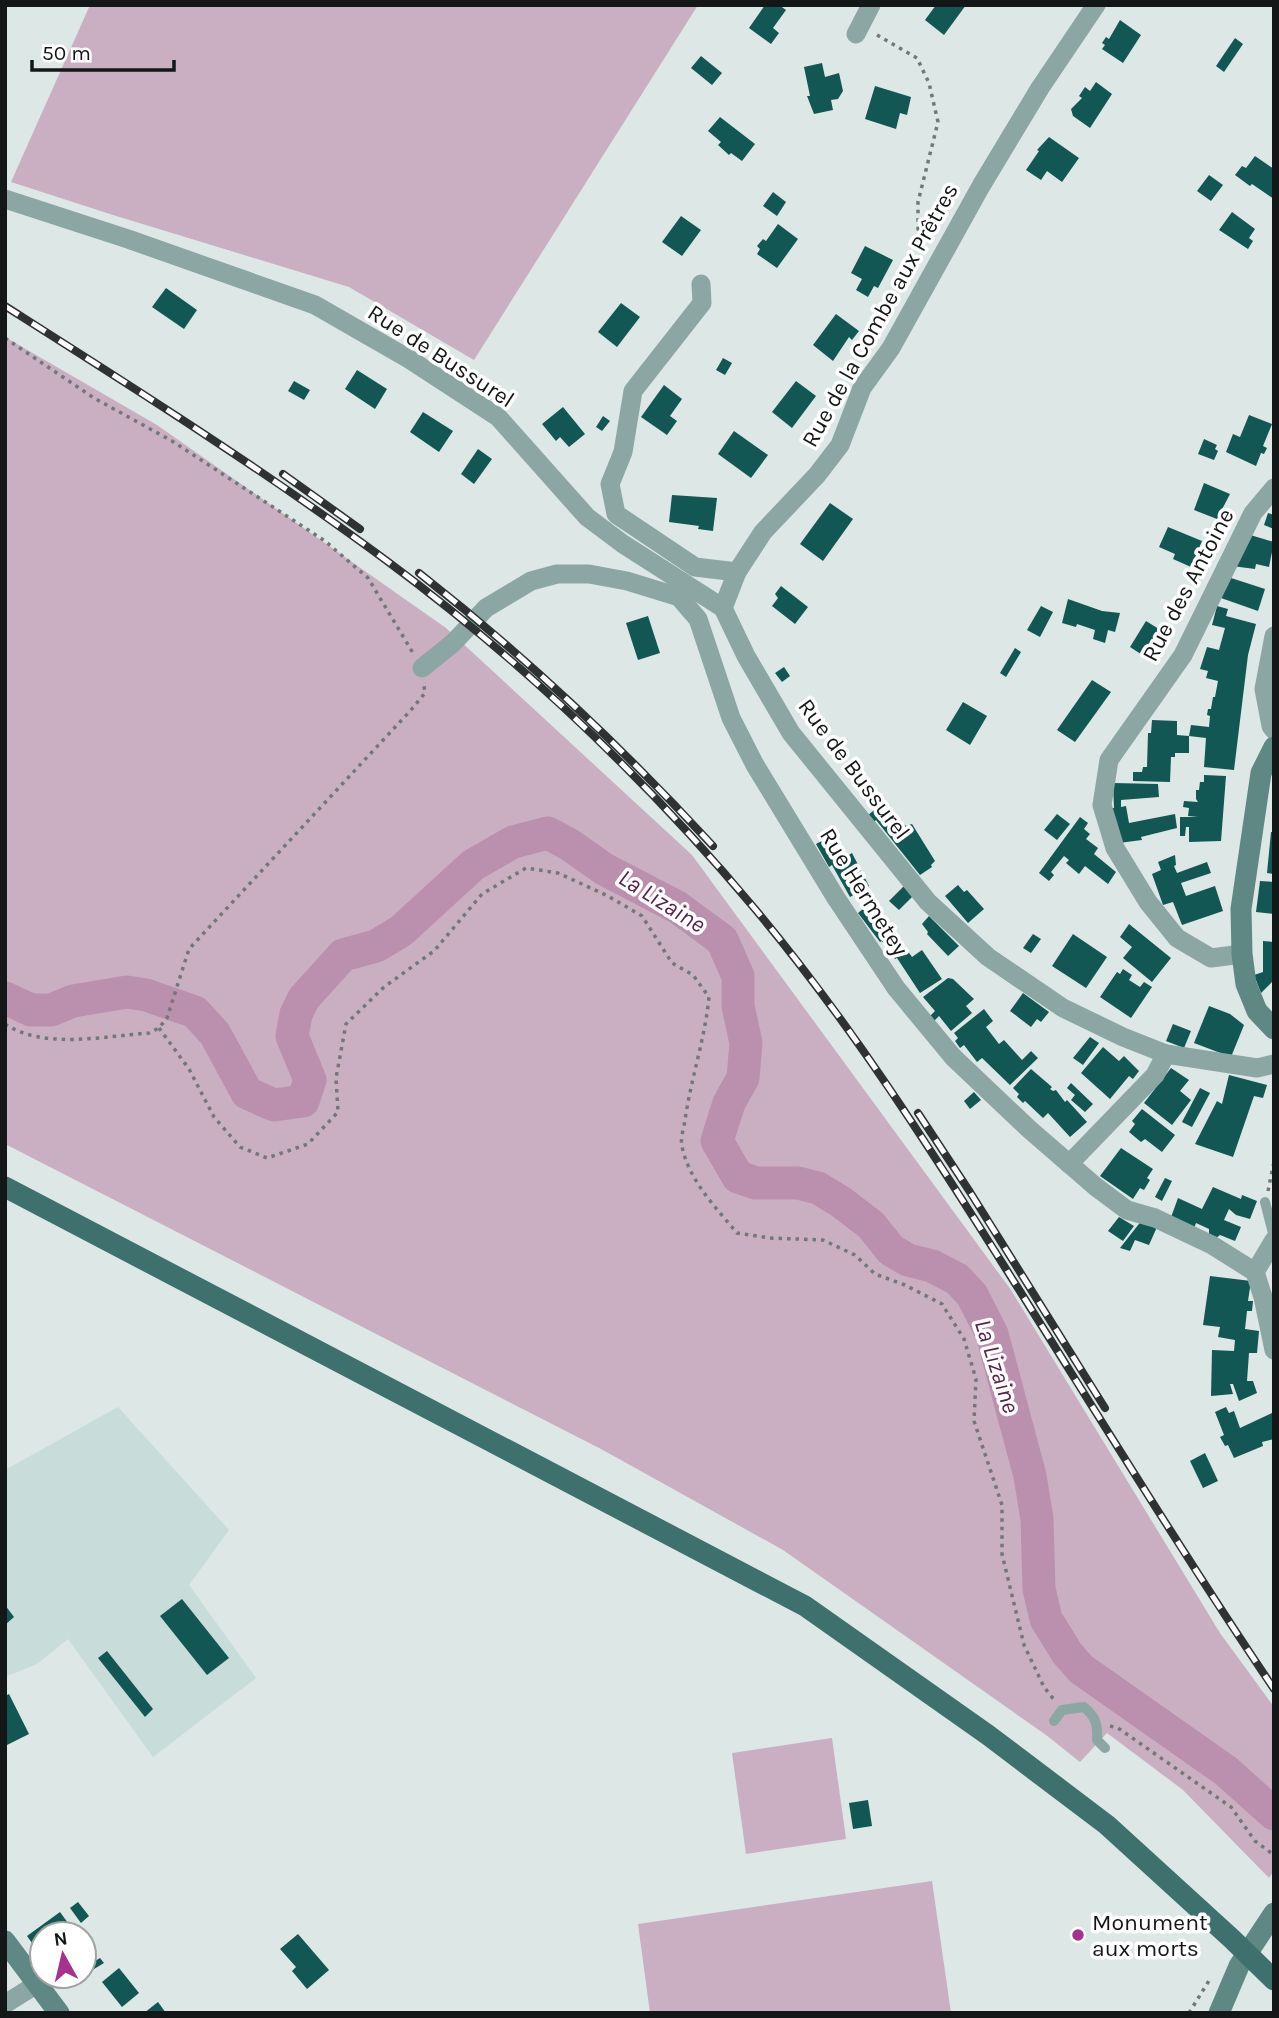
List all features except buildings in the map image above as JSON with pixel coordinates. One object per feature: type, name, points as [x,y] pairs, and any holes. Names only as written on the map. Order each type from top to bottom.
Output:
[{"type":"main road","points":[[5,1187],[804,1606],[988,1735],[1107,1825],[1270,1975]]},
{"type":"street","points":[[858,29],[871,5]]},
{"type":"street","name":"Rue de la Combe aux Prêtres","points":[[723,608],[737,572],[763,532],[817,475],[840,445],[862,388],[891,348],[981,186],[1040,88],[1096,5]]},
{"type":"street","name":"Rue de Bussurel","points":[[5,199],[315,305],[409,359],[498,417],[587,517],[623,544],[723,608],[746,656],[791,733],[928,902],[988,957],[1063,1008],[1166,1054],[1256,1068],[1274,1064]]},
{"type":"street","points":[[701,284],[702,303],[634,391],[623,452],[610,484],[616,513],[695,568],[737,572]]},
{"type":"street","name":"Rue des Antoine","points":[[1242,954],[1211,958],[1177,938],[1148,902],[1115,848],[1102,805],[1109,760],[1183,655],[1253,513],[1274,488]]},
{"type":"street","name":"Rue Hermetey","points":[[422,668],[453,643],[486,608],[531,581],[557,575],[589,573],[679,597],[698,620],[731,718],[755,765],[836,898],[895,988],[953,1058],[1069,1164],[1127,1210],[1155,1218],[1212,1245],[1255,1272]]},
{"type":"street","points":[[1274,636],[1264,689],[1274,730]]},
{"type":"street","points":[[1274,747],[1261,773],[1241,909],[1242,954],[1247,985],[1257,1011],[1274,1029]]},
{"type":"street","points":[[1069,1164],[1155,1075],[1166,1054]]},
{"type":"street","points":[[1274,1238],[1255,1272],[1274,1350]]},
{"type":"street","points":[[1219,2013],[1239,1966],[1274,1913]]},
{"type":"street","points":[[5,1941],[28,1972]]},
{"type":"street","points":[[5,2004],[28,1990]]},
{"type":"street","points":[[42,1990],[59,2013]]},
{"type":"lane","points":[[1265,1202],[1274,1238]]},
{"type":"lane","points":[[1054,1721],[1062,1710],[1084,1707],[1093,1715],[1097,1724],[1097,1740],[1105,1748]]},
{"type":"path","points":[[858,29],[917,58],[929,83],[938,122],[918,202],[918,229],[937,243]]},
{"type":"path","points":[[5,338],[94,398],[172,441],[325,541],[354,564],[368,578],[422,668],[425,692],[189,949],[167,1018],[159,1028],[149,1032],[56,1039],[30,1037],[5,1024]]},
{"type":"path","points":[[159,1028],[189,1069],[214,1117],[240,1147],[267,1158],[308,1144],[338,1112],[336,1078],[346,1024],[384,987],[433,951],[482,894],[526,868],[558,873],[608,896],[642,916],[672,962],[692,975],[709,997],[706,1026],[689,1092],[681,1145],[690,1171],[716,1209],[737,1233],[770,1238],[823,1240],[855,1255],[875,1274],[905,1285],[942,1304],[964,1339],[976,1379],[974,1421],[1002,1505],[1002,1554],[1024,1645],[1044,1687],[1062,1710]]},
{"type":"path","points":[[1265,1202],[1274,1162]]},
{"type":"path","points":[[1097,1724],[1118,1728],[1189,1776],[1231,1808],[1255,1841],[1274,1855]]},
{"type":"shaded area","points":[[90,5],[698,5],[474,360],[349,287],[11,182]]},
{"type":"shaded area","points":[[5,337],[157,425],[446,628],[692,855],[1011,1290],[1220,1633],[1274,1707],[1274,1871],[1269,1878],[1183,1790],[1107,1733],[1080,1762],[1046,1735],[783,1550],[601,1449],[5,1144]]},
{"type":"shaded area","points":[[118,1407],[229,1530],[189,1585],[256,1678],[153,1757],[68,1639],[37,1664],[5,1677],[5,1470]]},
{"type":"shaded area","points":[[832,1738],[846,1839],[746,1854],[732,1753]]},
{"type":"shaded area","points":[[932,1881],[951,2013],[650,2013],[638,1924]]},
{"type":"waterway","name":"La Lizaine","points":[[5,998],[31,1010],[51,1010],[73,1001],[127,992],[146,995],[195,1012],[215,1034],[247,1093],[274,1105],[303,1101],[310,1080],[292,1036],[296,1014],[304,998],[343,955],[376,946],[401,931],[473,865],[513,842],[548,833],[604,869],[677,907],[722,940],[738,976],[738,1006],[746,1043],[743,1078],[729,1103],[717,1141],[738,1177],[756,1183],[798,1183],[818,1188],[871,1225],[891,1250],[908,1260],[932,1266],[957,1279],[972,1295],[992,1334],[1030,1476],[1037,1519],[1039,1589],[1046,1619],[1067,1653],[1081,1669],[1226,1771],[1274,1814]]},
{"type":"railway","points":[[5,306],[246,462],[341,527],[437,599],[581,724],[671,814],[790,952],[887,1084],[1274,1689]]},
{"type":"railway","points":[[283,474],[360,529]]},
{"type":"railway","points":[[419,573],[497,637],[572,704],[644,773],[713,846]]},
{"type":"railway","points":[[918,1113],[1105,1408]]},
{"type":"place","name":"Monument aux morts","points":[[1078,1935]]}]
